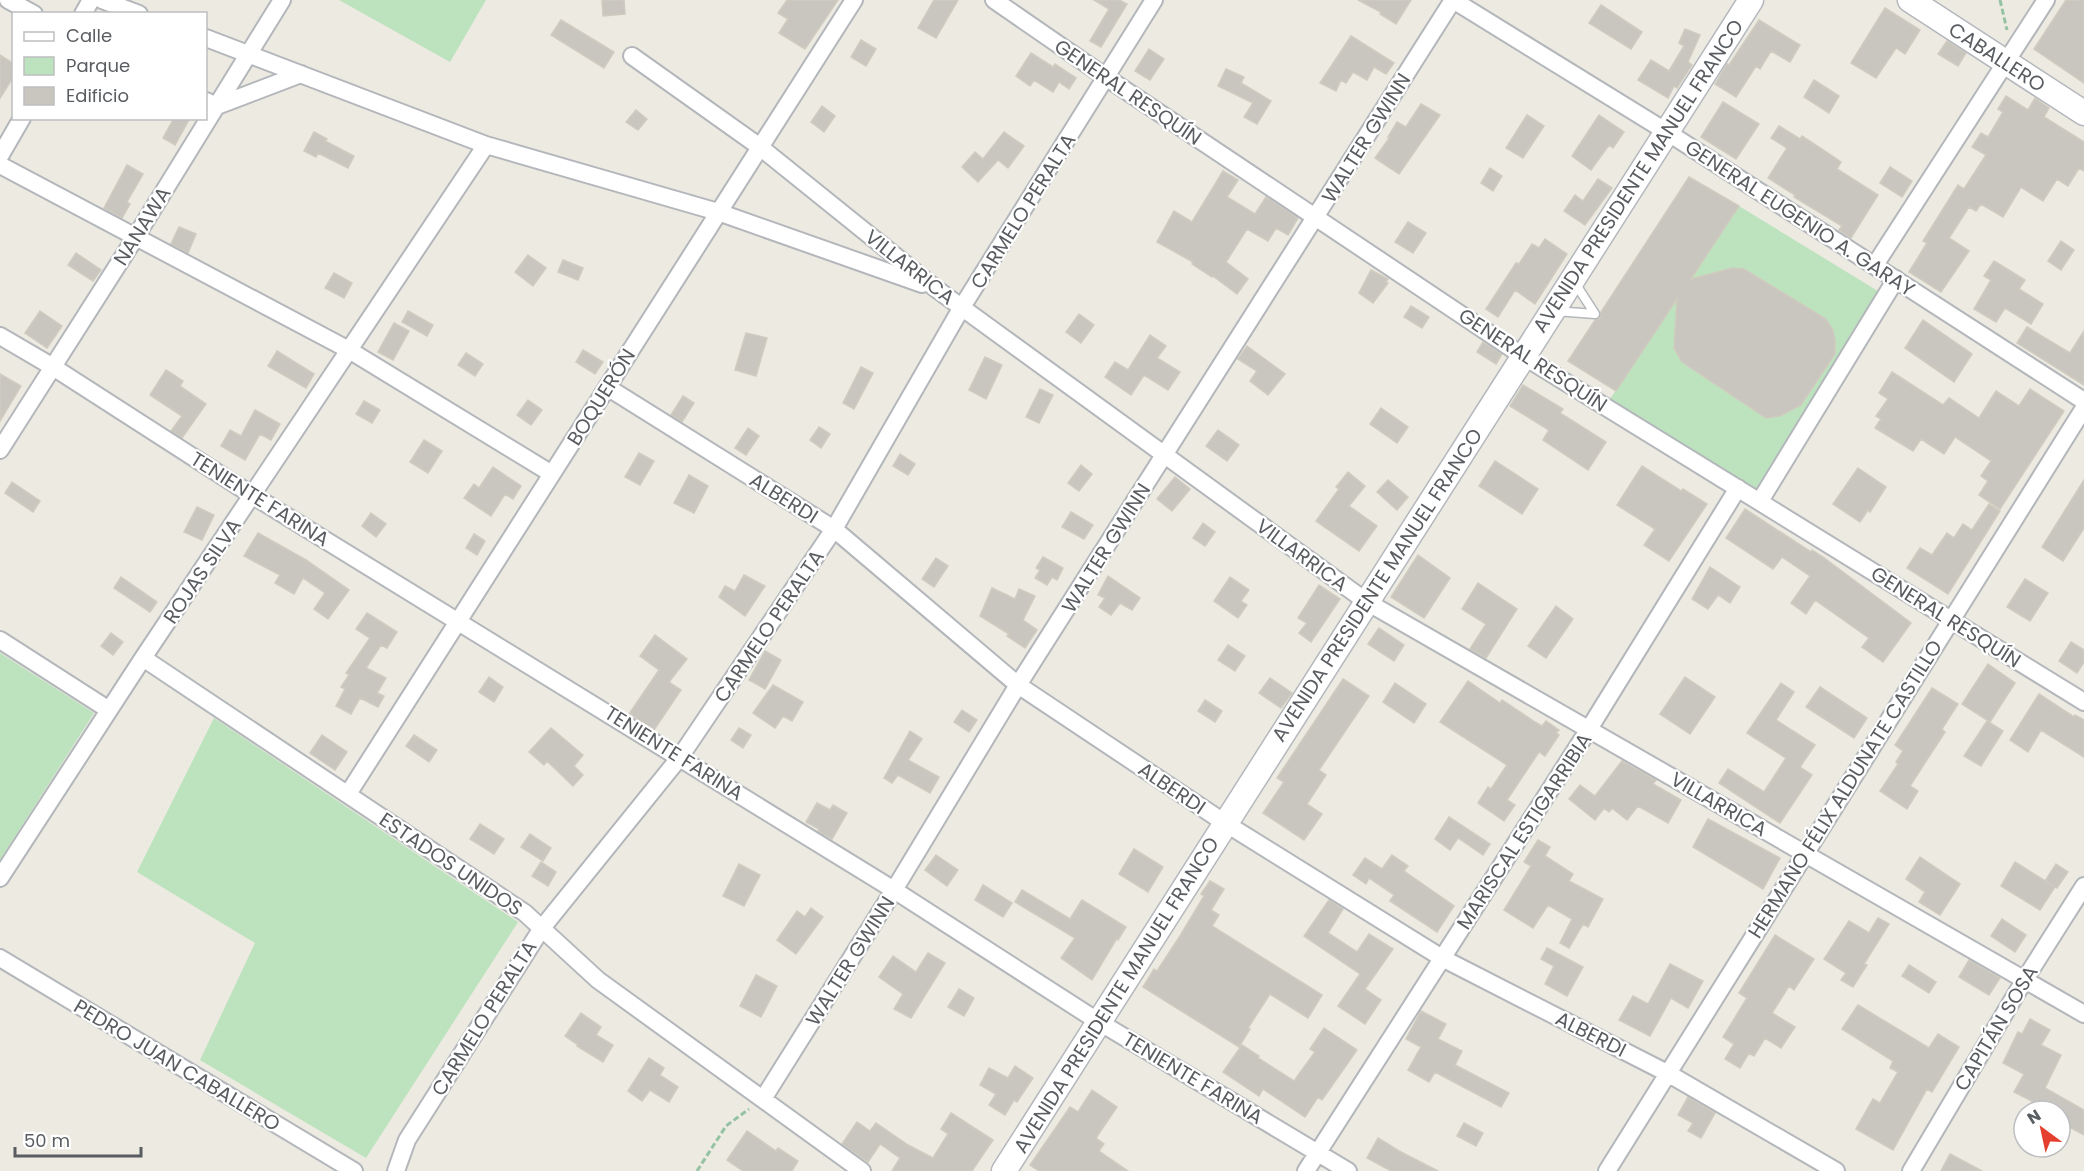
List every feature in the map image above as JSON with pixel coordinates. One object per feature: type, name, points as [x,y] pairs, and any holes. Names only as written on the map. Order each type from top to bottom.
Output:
[{"type":"main road","name":"AVENIDA PRESIDENTE MANUEL FRANCO","points":[[1004,1171],[1751,0]]},
{"type":"main road","name":"CABALLERO","points":[[1910,0],[2084,113]]},
{"type":"street","points":[[8,0],[30,12]]},
{"type":"street","points":[[102,0],[134,12]]},
{"type":"street","name":"NANAWA","points":[[211,103],[250,54],[282,0]]},
{"type":"street","name":"BOQUERÓN","points":[[348,794],[854,0]]},
{"type":"street","name":"GENERAL RESQUÍN","points":[[994,0],[1523,356],[2084,702]]},
{"type":"street","name":"CARMELO PERALTA","points":[[396,1171],[407,1140],[542,928],[680,757],[834,530],[962,307],[1154,0]]},
{"type":"street","name":"GENERAL EUGENIO A. GARAY","points":[[1453,0],[1667,132],[2084,401]]},
{"type":"street","name":"WALTER GWINN","points":[[763,1099],[1018,686],[1453,0]]},
{"type":"street","points":[[1875,265],[2046,0]]},
{"type":"street","points":[[207,38],[486,145],[718,212],[935,288]]},
{"type":"street","name":"VILLARRICA","points":[[633,56],[760,147],[935,288],[1367,602],[2084,1014]]},
{"type":"street","points":[[211,103],[302,74]]},
{"type":"street","points":[[0,156],[21,120]]},
{"type":"street","name":"NANAWA","points":[[0,450],[135,237],[201,120]]},
{"type":"street","name":"ROJAS SILVA","points":[[0,878],[143,658],[486,145]]},
{"type":"street","points":[[0,165],[349,350],[552,474]]},
{"type":"street","points":[[1760,501],[1896,279]]},
{"type":"street","name":"TENIENTE FARINA","points":[[0,336],[53,367],[252,495],[894,890],[1099,1022],[1348,1171]]},
{"type":"street","name":"ALBERDI","points":[[607,387],[834,530],[1018,686],[1225,823],[1442,958],[1669,1074],[1836,1171]]},
{"type":"street","name":"HERMANO FÉLIX ALDUNATE CASTILLO","points":[[1607,1171],[2084,408]]},
{"type":"street","name":"MARISCAL ESTIGARRIBIA","points":[[1306,1171],[1589,729],[1738,488]]},
{"type":"street","points":[[0,640],[110,710]]},
{"type":"street","name":"ESTADOS UNIDOS","points":[[143,658],[525,913],[598,980],[862,1171]]},
{"type":"street","name":"CAPITÁN SOSA","points":[[1911,1171],[2025,979],[2084,886]]},
{"type":"street","name":"PEDRO JUAN CABALLERO","points":[[0,958],[354,1171]]},
{"type":"lane","points":[[1552,310],[1595,314],[1572,278]]},
{"type":"path","points":[[2000,0],[2009,37]]},
{"type":"path","points":[[697,1171],[726,1126],[763,1099]]},
{"type":"green space","points":[[339,0],[486,0],[450,62]]},
{"type":"green space","points":[[1739,206],[1881,293],[1758,491],[1610,399]]},
{"type":"green space","points":[[0,653],[94,713],[0,860]]},
{"type":"green space","points":[[214,718],[518,922],[366,1158],[200,1060],[255,943],[137,872]]},
{"type":"building","points":[[602,0],[624,0],[625,14],[603,16]]},
{"type":"building","points":[[787,0],[838,0],[805,49],[779,33],[788,19],[778,13]]},
{"type":"building","points":[[934,0],[958,0],[936,38],[918,28]]},
{"type":"building","points":[[1094,0],[1119,0],[1127,4],[1101,47],[1090,41],[1109,9]]},
{"type":"building","points":[[1358,0],[1411,0],[1396,24],[1380,14],[1381,12]]},
{"type":"building","points":[[2066,0],[2084,0],[2084,83],[2034,49]]},
{"type":"building","points":[[1601,5],[1642,32],[1631,49],[1589,23]]},
{"type":"building","points":[[1885,8],[1920,30],[1905,54],[1896,48],[1876,78],[1851,63]]},
{"type":"building","points":[[561,20],[614,52],[604,68],[551,35]]},
{"type":"building","points":[[1759,20],[1800,45],[1790,62],[1771,51],[1760,69],[1756,66],[1736,97],[1715,84]]},
{"type":"building","points":[[1685,29],[1700,35],[1688,62],[1692,65],[1677,88],[1674,86],[1668,98],[1638,80],[1651,60],[1669,71],[1684,46],[1679,43]]},
{"type":"building","points":[[1351,36],[1394,63],[1386,74],[1374,67],[1367,80],[1353,72],[1346,83],[1341,80],[1336,91],[1320,83]]},
{"type":"building","points":[[861,40],[876,49],[866,66],[851,57]]},
{"type":"building","points":[[1947,41],[1966,53],[1958,66],[1938,54]]},
{"type":"building","points":[[1149,49],[1164,59],[1150,80],[1135,71]]},
{"type":"building","points":[[1031,53],[1053,67],[1055,64],[1076,78],[1069,89],[1059,82],[1053,92],[1034,80],[1030,86],[1016,76]]},
{"type":"building","points":[[0,55],[12,63],[12,79],[0,98]]},
{"type":"building","points":[[1226,69],[1244,77],[1241,83],[1271,101],[1257,124],[1244,117],[1253,103],[1218,86]]},
{"type":"building","points":[[1814,80],[1839,96],[1829,113],[1804,97]]},
{"type":"building","points":[[2006,96],[2028,110],[2035,98],[2049,108],[2044,117],[2084,142],[2084,171],[2079,168],[2068,186],[2057,179],[2043,201],[2021,187],[2003,217],[1981,204],[1976,211],[1969,207],[1949,238],[1969,251],[1941,292],[1909,272],[1927,243],[1923,241],[1958,185],[1964,189],[1986,155],[1972,147],[1981,133],[1988,137],[2003,112],[1998,109]]},
{"type":"building","points":[[1723,102],[1759,124],[1736,159],[1701,137]]},
{"type":"building","points":[[1421,104],[1440,115],[1399,174],[1375,158],[1390,137],[1388,137],[1397,122],[1406,127]]},
{"type":"building","points":[[822,106],[835,116],[824,132],[811,122]]},
{"type":"building","points":[[636,110],[647,119],[638,130],[626,122]]},
{"type":"building","points":[[1527,115],[1544,126],[1523,158],[1506,148]]},
{"type":"building","points":[[1599,115],[1624,132],[1613,148],[1609,145],[1591,170],[1572,156]]},
{"type":"building","points":[[173,120],[189,120],[175,145],[163,138]]},
{"type":"building","points":[[1779,126],[1800,139],[1802,136],[1841,162],[1837,169],[1878,195],[1851,238],[1839,230],[1842,226],[1768,178],[1787,148],[1771,138]]},
{"type":"building","points":[[314,132],[327,139],[325,141],[354,156],[348,168],[318,153],[316,157],[304,151]]},
{"type":"building","points":[[1004,132],[1024,146],[1008,168],[998,160],[978,182],[962,167],[975,152],[983,159]]},
{"type":"building","points":[[127,165],[143,174],[127,202],[130,204],[122,218],[104,208]]},
{"type":"building","points":[[1890,167],[1912,181],[1902,197],[1880,183]]},
{"type":"building","points":[[1490,168],[1502,176],[1493,191],[1481,183]]},
{"type":"building","points":[[1223,171],[1238,180],[1227,197],[1255,214],[1266,197],[1298,218],[1288,235],[1276,228],[1268,241],[1247,229],[1226,262],[1248,279],[1237,294],[1192,264],[1193,262],[1157,242],[1174,211],[1192,222]]},
{"type":"building","points":[[1689,177],[1739,206],[1691,279],[1732,268],[1744,269],[1826,319],[1833,330],[1835,354],[1801,405],[1780,416],[1766,418],[1682,362],[1674,348],[1677,299],[1616,391],[1568,361],[1595,320],[1600,318],[1601,312]]},
{"type":"building","points":[[1598,179],[1612,188],[1585,225],[1564,211],[1575,195],[1583,201]]},
{"type":"building","points":[[1408,222],[1426,233],[1413,253],[1395,242]]},
{"type":"building","points":[[179,227],[196,234],[188,253],[171,244]]},
{"type":"building","points":[[1545,239],[1567,254],[1535,304],[1515,290],[1498,317],[1486,309],[1516,263],[1519,264],[1532,244],[1539,248]]},
{"type":"building","points":[[2061,241],[2074,250],[2061,270],[2048,261]]},
{"type":"building","points":[[76,253],[101,270],[93,281],[68,265]]},
{"type":"building","points":[[528,255],[546,268],[533,286],[515,272]]},
{"type":"building","points":[[563,260],[583,268],[578,280],[558,272]]},
{"type":"building","points":[[1994,261],[2025,280],[2019,289],[2043,304],[2031,324],[2005,308],[1996,322],[1974,309],[1991,280],[1984,276]]},
{"type":"building","points":[[1371,270],[1388,279],[1386,282],[1388,283],[1373,303],[1359,293]]},
{"type":"building","points":[[334,273],[352,283],[344,298],[325,288]]},
{"type":"building","points":[[1411,306],[1429,317],[1422,328],[1404,317]]},
{"type":"building","points":[[40,311],[62,326],[47,348],[25,333]]},
{"type":"building","points":[[408,311],[433,325],[427,336],[402,322]]},
{"type":"building","points":[[1079,314],[1094,325],[1081,343],[1066,332]]},
{"type":"building","points":[[1923,320],[1972,354],[1954,382],[1905,348]]},
{"type":"building","points":[[394,323],[409,331],[393,360],[378,352]]},
{"type":"building","points":[[2027,327],[2070,353],[2084,331],[2084,385],[2017,343]]},
{"type":"building","points":[[746,333],[767,338],[756,376],[735,370]]},
{"type":"building","points":[[1150,335],[1166,346],[1157,358],[1180,372],[1168,390],[1144,375],[1131,395],[1105,377],[1115,362],[1128,370]]},
{"type":"building","points":[[1483,342],[1502,354],[1496,364],[1477,352]]},
{"type":"building","points":[[1247,346],[1285,374],[1268,395],[1250,381],[1257,371],[1238,359]]},
{"type":"building","points":[[583,350],[603,362],[595,374],[576,362]]},
{"type":"building","points":[[277,351],[314,374],[306,388],[268,366]]},
{"type":"building","points":[[466,353],[483,364],[475,376],[458,365]]},
{"type":"building","points":[[985,357],[1002,365],[986,399],[969,390]]},
{"type":"building","points":[[861,367],[873,373],[854,409],[843,403]]},
{"type":"building","points":[[166,370],[183,381],[180,386],[206,404],[182,438],[171,431],[182,416],[150,395]]},
{"type":"building","points":[[1892,372],[1943,405],[1949,398],[1979,418],[1996,391],[2019,406],[2030,389],[2064,411],[2000,509],[1979,495],[1988,481],[1981,476],[1991,461],[1955,437],[1944,454],[1921,439],[1913,451],[1875,428],[1881,419],[1876,416],[1888,399],[1879,393]]},
{"type":"building","points":[[0,374],[21,386],[0,421]]},
{"type":"building","points":[[1523,385],[1563,409],[1560,413],[1606,442],[1588,470],[1543,440],[1549,430],[1510,406]]},
{"type":"building","points":[[1040,389],[1053,395],[1039,423],[1026,417]]},
{"type":"building","points":[[683,396],[694,403],[682,422],[671,415]]},
{"type":"building","points":[[528,400],[542,410],[531,425],[517,415]]},
{"type":"building","points":[[364,401],[380,410],[372,423],[356,414]]},
{"type":"building","points":[[1381,408],[1408,427],[1397,443],[1370,424]]},
{"type":"building","points":[[255,410],[280,424],[271,440],[260,434],[245,460],[221,446],[230,430],[241,436]]},
{"type":"building","points":[[819,427],[830,434],[821,448],[810,440]]},
{"type":"building","points":[[748,428],[759,436],[746,455],[735,448]]},
{"type":"building","points":[[1218,430],[1239,445],[1227,461],[1206,446]]},
{"type":"building","points":[[424,440],[442,451],[428,473],[410,462]]},
{"type":"building","points":[[639,453],[654,461],[640,485],[625,477]]},
{"type":"building","points":[[900,454],[915,464],[908,475],[893,466]]},
{"type":"building","points":[[1495,461],[1538,489],[1522,514],[1479,486]]},
{"type":"building","points":[[1081,465],[1092,474],[1079,491],[1068,483]]},
{"type":"building","points":[[1642,466],[1681,491],[1683,489],[1707,504],[1669,561],[1644,545],[1655,529],[1617,505]]},
{"type":"building","points":[[493,467],[521,486],[513,499],[505,494],[491,516],[464,498],[474,484],[479,488]]},
{"type":"building","points":[[1858,468],[1886,487],[1870,512],[1868,510],[1860,522],[1833,504]]},
{"type":"building","points":[[1348,472],[1365,486],[1349,506],[1377,526],[1359,551],[1316,521],[1339,489],[1336,487]]},
{"type":"building","points":[[689,475],[708,486],[694,513],[674,503]]},
{"type":"building","points":[[1175,477],[1190,489],[1172,511],[1157,499]]},
{"type":"building","points":[[1388,480],[1408,497],[1397,510],[1377,492]]},
{"type":"building","points":[[2084,480],[2084,528],[2063,561],[2042,547]]},
{"type":"building","points":[[12,482],[40,501],[33,512],[5,493]]},
{"type":"building","points":[[1989,504],[2000,511],[1948,594],[1907,568],[1920,548],[1932,555],[1947,533],[1954,538],[1963,524],[1972,530]]},
{"type":"building","points":[[197,507],[214,515],[202,540],[184,532]]},
{"type":"building","points":[[1745,509],[1811,552],[1812,550],[1823,557],[1911,623],[1883,662],[1862,647],[1869,638],[1815,600],[1806,614],[1791,603],[1810,576],[1782,557],[1773,569],[1726,538]]},
{"type":"building","points":[[1071,512],[1093,525],[1084,539],[1062,527]]},
{"type":"building","points":[[371,513],[386,524],[376,537],[362,526]]},
{"type":"building","points":[[1203,523],[1215,532],[1205,546],[1193,538]]},
{"type":"building","points":[[258,533],[306,560],[349,590],[328,619],[314,609],[325,593],[303,578],[294,594],[275,583],[280,575],[244,556]]},
{"type":"building","points":[[474,534],[485,541],[477,555],[466,548]]},
{"type":"building","points":[[1418,555],[1450,578],[1424,618],[1391,597]]},
{"type":"building","points":[[1043,557],[1063,568],[1057,580],[1052,577],[1047,585],[1035,578],[1040,570],[1036,568]]},
{"type":"building","points":[[936,558],[948,566],[934,587],[922,579]]},
{"type":"building","points":[[1710,567],[1740,587],[1730,603],[1718,595],[1708,609],[1692,599]]},
{"type":"building","points":[[744,575],[765,586],[745,616],[719,597],[725,586],[735,591]]},
{"type":"building","points":[[1108,576],[1140,598],[1132,610],[1120,603],[1111,615],[1099,607],[1105,598],[1098,595]]},
{"type":"building","points":[[121,577],[157,602],[150,612],[114,588]]},
{"type":"building","points":[[1230,577],[1249,590],[1241,601],[1247,605],[1238,618],[1214,601]]},
{"type":"building","points":[[2025,579],[2048,593],[2030,621],[2007,607]]},
{"type":"building","points":[[1478,583],[1517,609],[1486,658],[1470,649],[1486,624],[1462,609]]},
{"type":"building","points":[[1319,585],[1340,599],[1311,642],[1299,633],[1307,623],[1298,618]]},
{"type":"building","points":[[992,588],[1015,599],[1019,589],[1035,596],[1023,620],[1037,630],[1025,648],[1007,636],[1009,634],[980,616]]},
{"type":"building","points":[[1556,606],[1573,619],[1546,658],[1528,646]]},
{"type":"building","points":[[367,613],[397,632],[387,648],[381,645],[366,668],[386,678],[377,693],[384,696],[378,707],[360,698],[351,714],[336,706],[345,689],[341,687],[349,675],[346,673],[370,638],[356,629]]},
{"type":"building","points":[[1379,628],[1404,645],[1394,661],[1368,644]]},
{"type":"building","points":[[111,633],[123,642],[113,655],[101,646]]},
{"type":"building","points":[[655,635],[687,659],[669,682],[681,690],[654,730],[629,714],[659,670],[640,656]]},
{"type":"building","points":[[2071,642],[2084,650],[2084,662],[2077,673],[2059,661]]},
{"type":"building","points":[[1228,645],[1245,656],[1235,671],[1218,660]]},
{"type":"building","points":[[765,651],[781,660],[765,689],[749,680]]},
{"type":"building","points":[[1988,664],[2015,683],[1990,722],[1962,704]]},
{"type":"building","points":[[489,677],[503,687],[494,702],[479,692]]},
{"type":"building","points":[[1685,677],[1715,697],[1690,734],[1660,714]]},
{"type":"building","points":[[1270,678],[1292,693],[1281,708],[1259,693]]},
{"type":"building","points":[[1343,679],[1369,696],[1319,770],[1326,775],[1307,804],[1322,814],[1304,840],[1263,813],[1284,782],[1277,778]]},
{"type":"building","points":[[1468,681],[1500,703],[1502,700],[1542,726],[1546,721],[1559,730],[1556,733],[1559,735],[1545,756],[1539,752],[1507,800],[1515,805],[1504,821],[1478,803],[1488,787],[1491,789],[1507,765],[1440,722]]},
{"type":"building","points":[[1395,683],[1426,704],[1414,723],[1383,702]]},
{"type":"building","points":[[1781,683],[1794,692],[1776,720],[1815,745],[1800,767],[1812,775],[1780,823],[1719,783],[1728,769],[1764,792],[1786,758],[1747,733]]},
{"type":"building","points":[[773,685],[803,702],[792,721],[783,716],[775,728],[753,713]]},
{"type":"building","points":[[1820,687],[1867,718],[1854,738],[1806,707]]},
{"type":"building","points":[[1932,688],[1958,704],[1942,729],[1945,732],[1910,786],[1918,791],[1907,809],[1880,791],[1898,764],[1896,762],[1903,751],[1895,745]]},
{"type":"building","points":[[2039,694],[2074,717],[2075,715],[2084,720],[2084,757],[2041,730],[2028,752],[2010,740]]},
{"type":"building","points":[[1205,700],[1222,711],[1215,722],[1198,711]]},
{"type":"building","points":[[962,710],[977,720],[969,732],[954,722]]},
{"type":"building","points":[[1987,721],[2003,731],[1981,766],[1964,756]]},
{"type":"building","points":[[551,728],[583,755],[574,766],[583,775],[573,786],[547,761],[544,765],[529,752]]},
{"type":"building","points":[[739,728],[751,735],[743,748],[731,740]]},
{"type":"building","points":[[910,731],[922,739],[908,760],[939,777],[930,793],[898,775],[892,783],[884,778]]},
{"type":"building","points":[[322,735],[347,752],[335,770],[310,753]]},
{"type":"building","points":[[414,735],[437,750],[429,762],[406,746]]},
{"type":"building","points":[[1622,761],[1656,780],[1653,784],[1681,800],[1668,823],[1638,806],[1627,820],[1612,808],[1609,812],[1604,808],[1595,820],[1569,799],[1580,785],[1595,796]]},
{"type":"building","points":[[817,803],[830,810],[833,805],[847,813],[832,839],[806,822]]},
{"type":"building","points":[[1449,817],[1490,844],[1483,855],[1458,838],[1450,850],[1435,839]]},
{"type":"building","points":[[1708,819],[1780,858],[1763,889],[1693,847]]},
{"type":"building","points":[[480,824],[504,839],[494,854],[470,839]]},
{"type":"building","points":[[530,834],[551,848],[543,861],[521,847]]},
{"type":"building","points":[[1538,840],[1550,847],[1545,856],[1573,874],[1569,881],[1603,899],[1588,927],[1583,924],[1569,948],[1560,943],[1572,919],[1548,905],[1533,928],[1504,910],[1531,866],[1524,862]]},
{"type":"building","points":[[1134,849],[1163,867],[1148,892],[1119,874]]},
{"type":"building","points":[[936,855],[958,870],[947,886],[925,870]]},
{"type":"building","points":[[1392,855],[1408,866],[1404,871],[1454,906],[1437,932],[1390,901],[1394,895],[1369,878],[1366,884],[1353,875],[1365,858],[1382,869]]},
{"type":"building","points":[[1920,857],[1960,884],[1940,915],[1919,902],[1925,892],[1906,879]]},
{"type":"building","points":[[541,862],[556,872],[548,886],[532,876]]},
{"type":"building","points":[[2015,862],[2055,887],[2040,910],[2001,886]]},
{"type":"building","points":[[739,864],[760,875],[744,906],[723,896]]},
{"type":"building","points":[[2056,864],[2068,872],[2057,888],[2045,881]]},
{"type":"building","points":[[1210,881],[1224,889],[1211,910],[1219,915],[1212,926],[1322,995],[1308,1018],[1270,994],[1248,1028],[1250,1029],[1239,1047],[1143,987],[1154,969],[1157,971],[1180,936],[1204,896],[1201,894]]},
{"type":"building","points":[[983,885],[1012,903],[1003,917],[975,900]]},
{"type":"building","points":[[1022,890],[1070,919],[1082,900],[1126,927],[1092,980],[1061,958],[1075,938],[1015,902]]},
{"type":"building","points":[[1329,900],[1343,909],[1328,933],[1357,952],[1369,934],[1393,949],[1365,989],[1381,1000],[1365,1024],[1338,1006],[1360,974],[1304,936]]},
{"type":"building","points":[[811,908],[823,917],[796,954],[777,940],[797,911],[805,917]]},
{"type":"building","points":[[1878,918],[1889,924],[1864,964],[1867,965],[1853,987],[1841,980],[1846,973],[1824,959],[1849,921],[1869,933]]},
{"type":"building","points":[[2002,919],[2026,935],[2015,952],[1991,936]]},
{"type":"building","points":[[1775,935],[1814,959],[1794,990],[1789,986],[1772,1013],[1795,1027],[1781,1048],[1765,1038],[1754,1056],[1749,1053],[1740,1068],[1725,1059],[1734,1044],[1723,1037],[1747,998],[1739,993]]},
{"type":"building","points":[[1547,948],[1583,967],[1567,996],[1545,984],[1554,966],[1541,959]]},
{"type":"building","points":[[928,953],[945,963],[911,1018],[894,1009],[903,994],[879,977],[893,956],[916,972]]},
{"type":"building","points":[[1969,960],[2000,978],[1989,995],[1959,977]]},
{"type":"building","points":[[1670,964],[1703,981],[1688,1008],[1671,998],[1650,1036],[1619,1020],[1633,996],[1648,1004]]},
{"type":"building","points":[[1909,965],[1936,982],[1929,993],[1902,976]]},
{"type":"building","points":[[756,975],[777,986],[761,1017],[740,1006]]},
{"type":"building","points":[[959,989],[974,998],[964,1016],[948,1007]]},
{"type":"building","points":[[1858,1005],[1929,1048],[1938,1034],[1959,1047],[1932,1092],[1927,1089],[1893,1150],[1856,1129],[1873,1099],[1880,1103],[1898,1072],[1890,1068],[1893,1061],[1842,1029]]},
{"type":"building","points":[[1421,1011],[1446,1024],[1438,1039],[1462,1051],[1455,1065],[1509,1093],[1501,1107],[1435,1072],[1429,1082],[1408,1070],[1421,1047],[1406,1039]]},
{"type":"building","points":[[581,1013],[601,1027],[596,1035],[613,1045],[603,1062],[565,1036]]},
{"type":"building","points":[[2030,1019],[2050,1030],[2041,1045],[2061,1055],[2045,1088],[2064,1099],[2028,1099],[2014,1092],[2024,1074],[2003,1063],[2018,1032],[2022,1034]]},
{"type":"building","points":[[1324,1028],[1357,1050],[1322,1100],[1318,1097],[1305,1117],[1263,1089],[1259,1096],[1223,1072],[1242,1045],[1294,1081],[1315,1052],[1310,1049]]},
{"type":"building","points":[[649,1058],[664,1068],[660,1075],[678,1087],[669,1102],[650,1090],[642,1101],[628,1091]]},
{"type":"building","points":[[1015,1066],[1033,1078],[1017,1102],[1014,1100],[1005,1115],[989,1105],[996,1094],[980,1085],[989,1068],[1008,1078]]},
{"type":"building","points":[[1092,1090],[1117,1107],[1096,1138],[1104,1144],[1099,1151],[1128,1171],[1039,1171],[1030,1165],[1070,1107],[1078,1112]]},
{"type":"building","points":[[1688,1097],[1715,1113],[1701,1138],[1688,1131],[1693,1123],[1678,1115]]},
{"type":"building","points":[[2072,1103],[2084,1110],[2084,1135],[2072,1128]]},
{"type":"building","points":[[951,1113],[993,1140],[972,1171],[892,1171],[900,1158],[880,1144],[868,1162],[842,1144],[857,1122],[870,1131],[876,1123],[908,1145],[933,1158],[948,1134],[941,1129]]},
{"type":"building","points":[[1464,1123],[1483,1133],[1476,1146],[1457,1136]]},
{"type":"building","points":[[747,1131],[776,1151],[778,1148],[798,1161],[792,1171],[743,1171],[727,1160]]},
{"type":"building","points":[[1378,1138],[1438,1171],[1391,1171],[1367,1158]]},
{"type":"building","points":[[1950,1154],[1982,1171],[1941,1171]]}]
